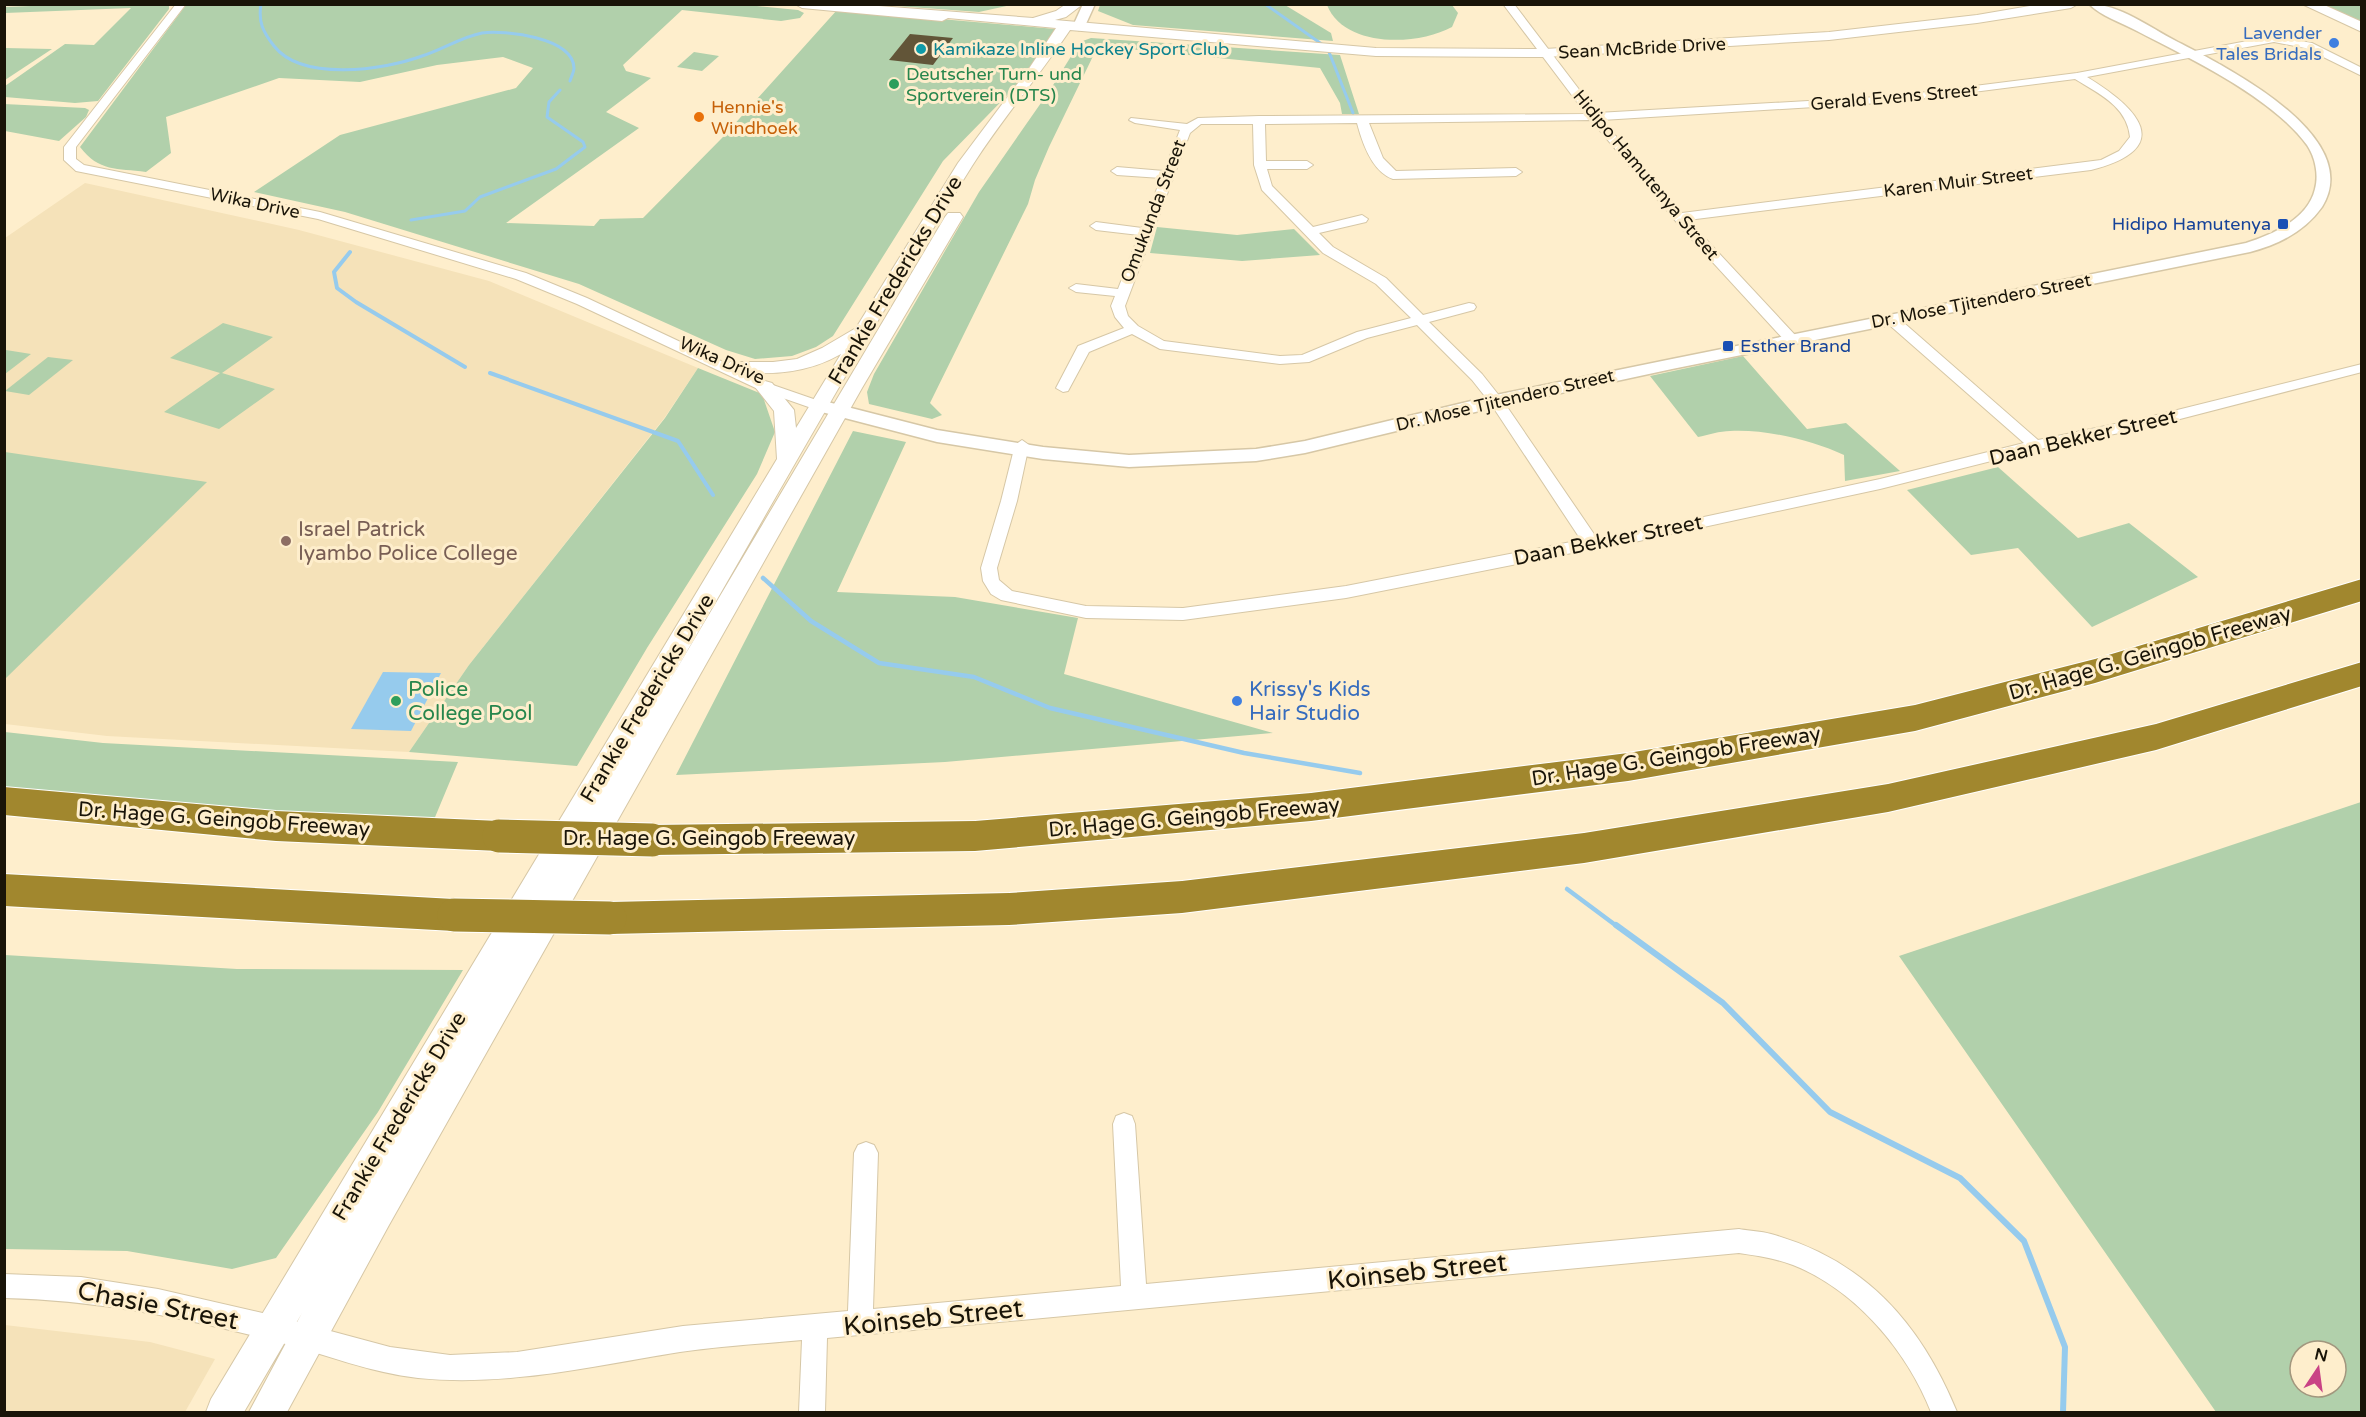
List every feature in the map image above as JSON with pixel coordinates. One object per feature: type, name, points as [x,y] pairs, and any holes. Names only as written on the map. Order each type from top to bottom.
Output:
[{"type":"highway","points":[[2219,635],[2361,567]]},
{"type":"highway","name":"Dr. Hage G. Geingob Freeway","points":[[4,801],[276,826],[652,840],[997,835],[1311,807],[1628,767],[1915,718],[2095,671],[2361,590]]},
{"type":"highway","points":[[4,890],[454,915],[610,918],[1009,909],[1182,897],[1584,848],[1900,795],[2156,737],[2361,674]]},
{"type":"main road","name":"Sean McBride Drive","points":[[802,4],[1376,52],[1545,53],[1829,36],[1977,20],[2071,4]]},
{"type":"main road","points":[[2309,4],[2361,26]]},
{"type":"main road","points":[[2319,4],[2361,26]]},
{"type":"main road","points":[[1018,21],[1052,17],[1083,5],[1095,18],[1115,29]]},
{"type":"main road","name":"Sean McBride Drive","points":[[924,15],[1115,29],[1211,39]]},
{"type":"main road","name":"Frankie Fredericks Drive","points":[[224,1413],[788,460],[831,406],[864,331],[966,163],[1036,70],[1072,27]]},
{"type":"main road","name":"Frankie Fredericks Drive","points":[[267,1413],[831,406],[986,162],[1051,73],[1072,27]]},
{"type":"main road","points":[[737,366],[777,368],[810,362],[826,356],[864,331]]},
{"type":"main road","points":[[765,387],[784,410],[788,460]]},
{"type":"street","name":"Wika Drive","points":[[181,4],[140,59],[77,136],[70,147],[70,160],[73,164],[88,171],[146,180],[321,216],[521,276],[621,319],[765,387],[831,406]]},
{"type":"street","name":"Hidipo Hamutenya Street","points":[[1509,4],[1594,117],[1680,217],[1791,339]]},
{"type":"street","name":"Dr. Mose Tjitendero Street","points":[[831,406],[937,436],[1065,454],[1147,461],[1256,455],[1305,447],[1496,401],[1791,339],[2250,247],[2279,236],[2298,225],[2319,200],[2324,186],[2324,170],[2313,143],[2295,123],[2253,91],[2095,4]]},
{"type":"street","points":[[1072,27],[1083,5]]},
{"type":"street","points":[[2191,56],[2281,39],[2307,44],[2361,73]]},
{"type":"street","name":"Gerald Evens Street","points":[[1594,117],[1895,99],[2077,76],[2191,56]]},
{"type":"street","name":"Karen Muir Street","points":[[1680,217],[2091,166],[2126,153],[2136,137],[2134,123],[2123,107],[2077,76]]},
{"type":"street","name":"Omukunda Street","points":[[1132,329],[1119,312],[1121,293],[1166,175],[1187,127],[1194,122],[1259,119],[1594,117]]},
{"type":"street","points":[[1362,118],[1365,134],[1385,171],[1393,175],[1516,172]]},
{"type":"street","points":[[1259,119],[1260,165],[1266,187],[1328,250],[1382,281],[1477,377],[1496,401],[1592,543]]},
{"type":"street","points":[[1135,120],[1187,127]]},
{"type":"street","points":[[1260,165],[1307,165]]},
{"type":"street","points":[[1117,171],[1166,175]]},
{"type":"street","points":[[1309,232],[1362,219]]},
{"type":"street","points":[[1096,226],[1145,232]]},
{"type":"street","points":[[1076,288],[1121,293]]},
{"type":"street","points":[[1063,388],[1083,349],[1132,329],[1154,342],[1174,347],[1293,360],[1304,359],[1362,335],[1469,307]]},
{"type":"street","name":"Wika Drive","points":[[621,319],[649,328],[831,406]]},
{"type":"street","points":[[1891,319],[2035,446]]},
{"type":"street","name":"Daan Bekker Street","points":[[1021,448],[1010,501],[992,552],[989,568],[991,581],[997,590],[1007,596],[1055,608],[1147,615],[1225,610],[1346,592],[1592,543],[1625,539],[1880,484],[2035,446],[2149,422],[2361,368]]},
{"type":"street","points":[[1124,1124],[1134,1297]]},
{"type":"street","points":[[860,1323],[866,1153]]},
{"type":"street","name":"Koinseb Street","points":[[310,1337],[416,1365],[468,1369],[683,1340],[1739,1241],[1771,1246],[1808,1259],[1840,1279],[1888,1319],[1924,1366],[1944,1413]]},
{"type":"street","name":"Chasie Street","points":[[4,1286],[74,1288],[121,1295],[310,1337]]},
{"type":"street","name":"Koinseb Street","points":[[812,1413],[815,1329]]},
{"type":"shaded area","name":"Israel Patrick Iyambo Police College","points":[[85,183],[299,230],[489,281],[698,368],[665,417],[469,665],[409,752],[107,736],[5,724],[5,238]]},
{"type":"shaded area","points":[[5,1325],[150,1342],[215,1359],[185,1412],[5,1412]]},
{"type":"green space","points":[[169,4],[169,9],[98,101],[75,103],[5,97],[5,86],[65,44],[94,45],[131,8],[5,13],[5,7]]},
{"type":"green space","points":[[737,4],[798,10],[804,13],[800,18],[781,21],[682,10],[623,65],[626,71],[651,78],[606,112],[639,128],[506,223],[594,226],[600,219],[643,218],[722,138],[837,10],[1055,29],[1033,69],[943,161],[833,336],[816,347],[792,356],[755,359],[726,350],[579,284],[345,212],[254,192],[340,135],[516,88],[533,68],[503,57],[437,65],[360,82],[279,78],[166,117],[171,153],[146,172],[102,165],[94,161],[80,147],[186,5]]},
{"type":"green space","points":[[883,5],[1011,5],[979,12]]},
{"type":"green space","points":[[1100,5],[1285,5],[1331,33],[1333,41],[1133,25],[1098,11]]},
{"type":"green space","points":[[1327,5],[1452,5],[1458,13],[1452,27],[1437,33],[1402,40],[1383,39],[1365,36],[1349,29],[1336,19]]},
{"type":"green space","points":[[2325,5],[2361,5],[2361,22]]},
{"type":"green space","points":[[1091,38],[1340,55],[1359,114],[1342,114],[1340,103],[1320,68],[1118,48],[1095,52],[1049,147],[1028,204],[930,403],[942,415],[932,419],[869,404],[867,392],[874,374],[979,192],[1050,90],[1080,42]]},
{"type":"green space","points":[[5,48],[52,49],[5,80]]},
{"type":"green space","points":[[694,52],[719,56],[702,71],[677,67]]},
{"type":"green space","points":[[4,104],[89,110],[86,117],[59,141],[5,131]]},
{"type":"green space","points":[[1157,227],[1237,235],[1294,229],[1320,255],[1242,261],[1150,253]]},
{"type":"green space","points":[[223,323],[273,337],[222,373],[275,389],[219,429],[164,412],[220,373],[170,358]]},
{"type":"green space","points":[[6,350],[31,354],[5,374]]},
{"type":"green space","points":[[1743,356],[1807,429],[1846,423],[1900,471],[1845,481],[1844,455],[1803,440],[1744,431],[1722,432],[1698,437],[1650,376]]},
{"type":"green space","points":[[48,357],[73,360],[29,395],[5,391]]},
{"type":"green space","points":[[698,368],[762,394],[775,432],[757,474],[647,648],[577,766],[409,752],[469,665],[665,418]]},
{"type":"green space","points":[[853,431],[906,442],[837,592],[955,597],[1078,618],[1064,674],[1273,733],[945,762],[676,775]]},
{"type":"green space","points":[[4,452],[207,482],[5,679]]},
{"type":"green space","points":[[1998,467],[2078,538],[2129,523],[2198,577],[2092,627],[2018,548],[1971,555],[1907,490]]},
{"type":"green space","points":[[5,732],[103,743],[458,762],[433,822],[276,818],[5,789]]},
{"type":"green space","points":[[2361,802],[2361,1412],[2216,1412],[1899,956]]},
{"type":"green space","points":[[5,955],[237,969],[463,970],[378,1112],[276,1258],[232,1269],[127,1251],[5,1249]]},
{"type":"water","name":"Police College Pool","points":[[383,672],[441,673],[411,731],[351,729]]},
{"type":"building","name":"Kamikaze Inline Hockey Sport Club","points":[[910,34],[953,38],[933,65],[889,60]]},
{"type":"waterway","points":[[261,4],[261,22],[270,41],[287,57],[304,65],[344,70],[387,65],[406,61],[474,35],[492,32],[536,38],[562,49],[571,57],[574,68],[570,81]]},
{"type":"waterway","points":[[1265,4],[1323,45]]},
{"type":"waterway","points":[[1329,52],[1353,113]]},
{"type":"waterway","points":[[411,220],[465,211],[480,197],[556,169],[585,147],[583,142],[547,117],[549,102],[560,90]]},
{"type":"waterway","points":[[350,252],[334,272],[337,288],[356,302],[465,367]]},
{"type":"waterway","points":[[490,373],[678,441],[713,495]]},
{"type":"waterway","points":[[763,578],[811,621],[879,663],[974,677],[1050,708],[1244,753],[1360,773]]},
{"type":"waterway","points":[[1567,889],[1618,927]]},
{"type":"waterway","points":[[1616,925],[1723,1003],[1830,1112],[1960,1178],[2024,1241],[2065,1347],[2063,1412]]},
{"type":"place","name":"Lavender Tales Bridals","points":[[2334,43]]},
{"type":"place","name":"Kamikaze Inline Hockey Sport Club","points":[[921,49]]},
{"type":"place","name":"Deutscher Turn- und Sportverein (DTS)","points":[[894,84]]},
{"type":"place","name":"Hennie's Windhoek","points":[[699,117]]},
{"type":"place","name":"Hidipo Hamutenya","points":[[2283,224]]},
{"type":"place","name":"Esther Brand","points":[[1728,346]]},
{"type":"place","name":"Israel Patrick Iyambo Police College","points":[[286,541]]},
{"type":"place","name":"Police College Pool","points":[[396,701]]},
{"type":"place","name":"Krissy's Kids Hair Studio","points":[[1237,701]]}]
